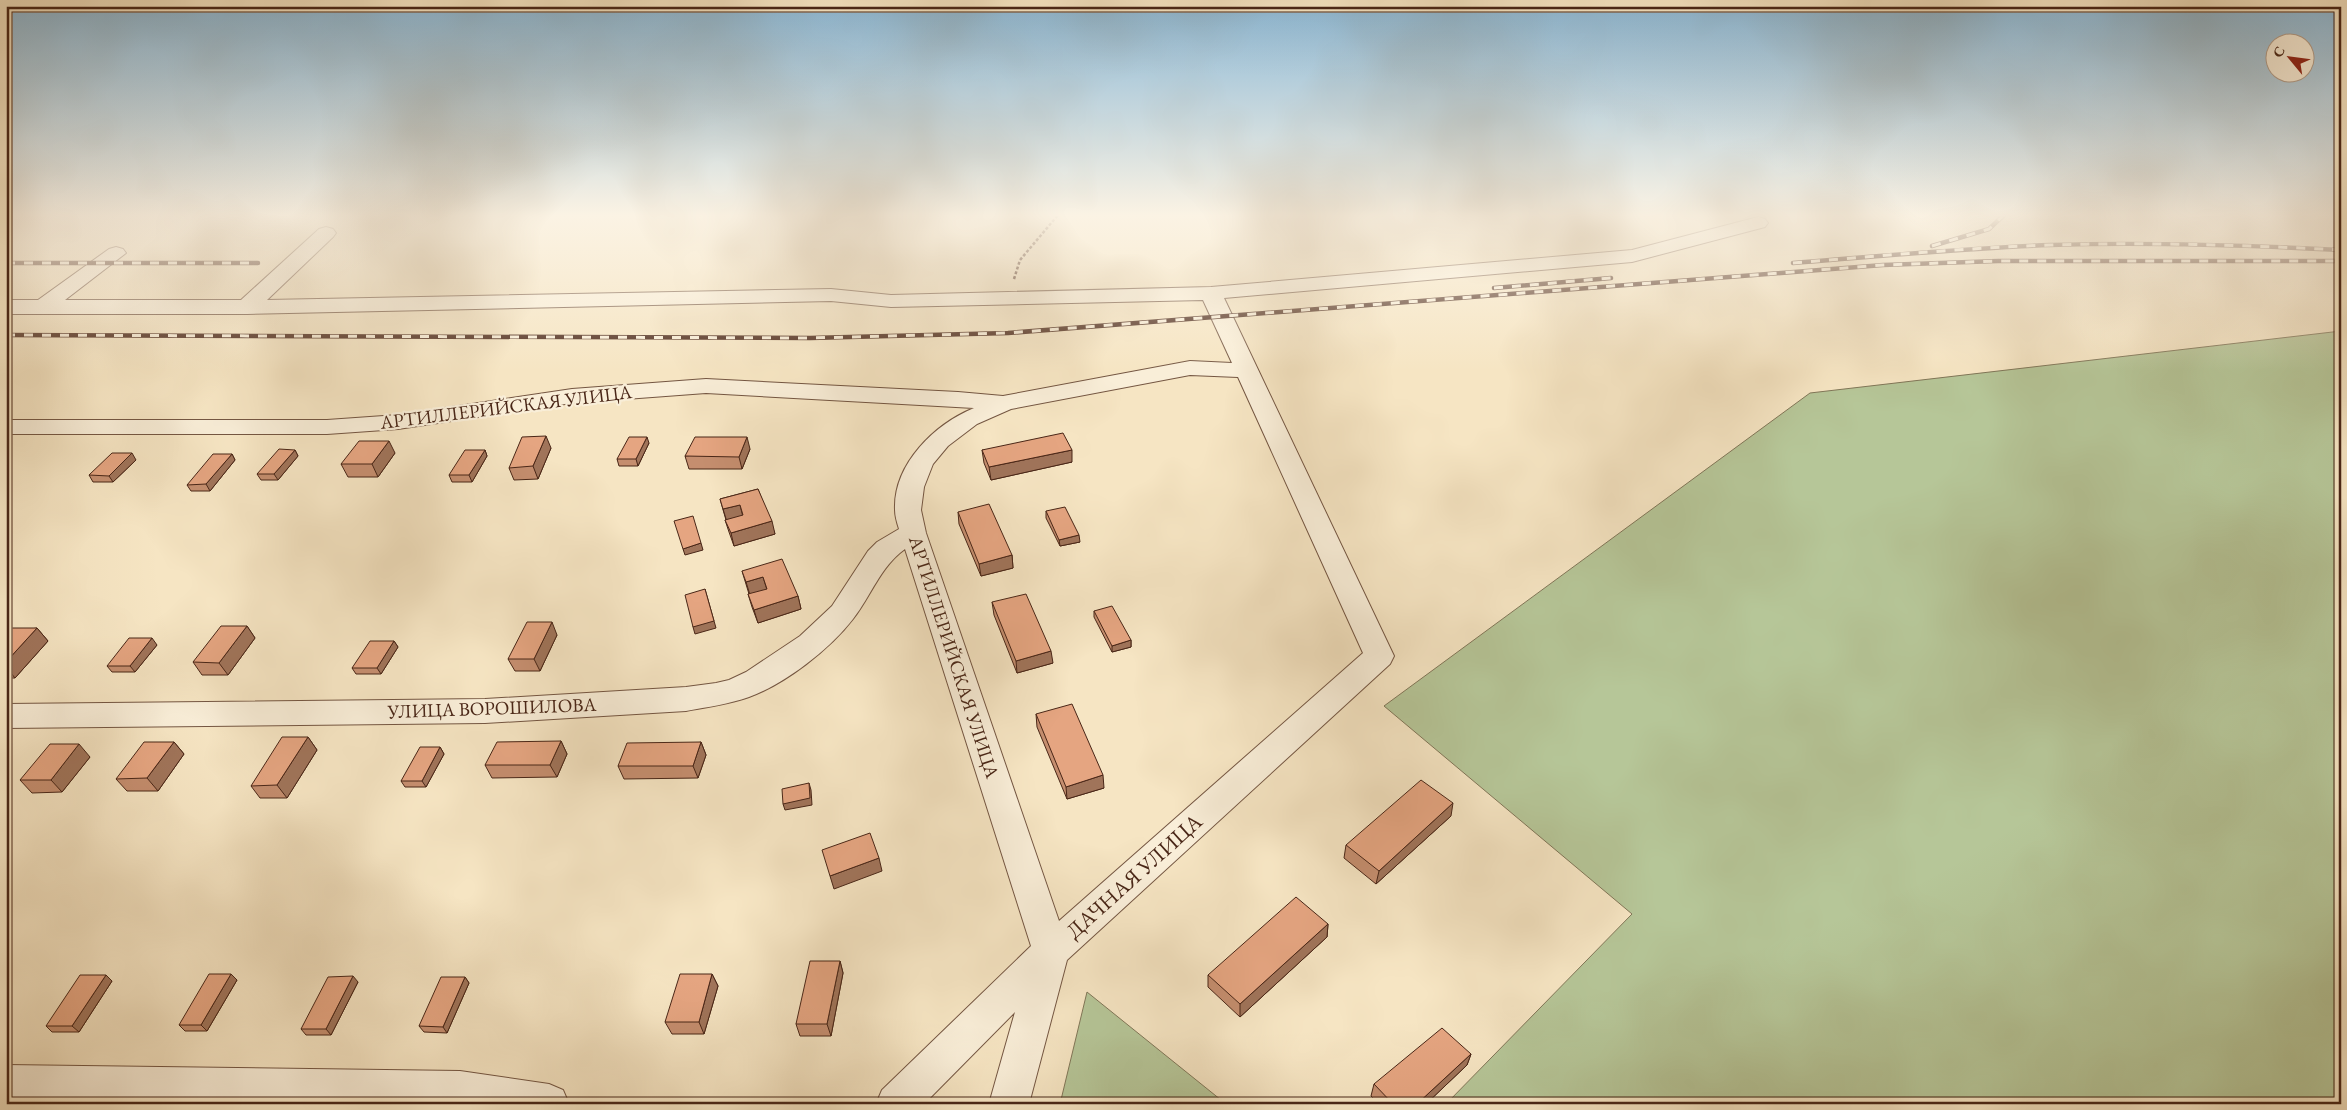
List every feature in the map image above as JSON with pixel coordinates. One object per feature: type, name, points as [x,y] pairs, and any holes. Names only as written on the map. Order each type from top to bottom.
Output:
[{"type":"street","points":[[44,306],[97,267]]},
{"type":"street","points":[[247,307],[290,267]]},
{"type":"street","points":[[6,307],[247,307],[831,295],[891,300],[1007,299],[1211,293],[1509,267]]},
{"type":"street","points":[[1211,293],[1245,370]]},
{"type":"street","name":"АРТИЛЛЕРИЙСКАЯ УЛИЦА","points":[[1051,950],[913,533],[908,510],[911,487],[921,462],[929,451],[952,429],[968,419],[1005,403],[1190,368],[1245,370]]},
{"type":"street","name":"ДАЧНАЯ УЛИЦА","points":[[896,1104],[1051,950],[1379,656],[1245,370]]},
{"type":"street","name":"АРТИЛЛЕРИЙСКАЯ УЛИЦА","points":[[6,427],[327,427],[398,422],[572,396],[706,386],[1005,403]]},
{"type":"street","name":"УЛИЦА ВОРОШИЛОВА","points":[[6,716],[485,711],[686,699],[716,694],[744,686],[773,671],[797,654],[841,614],[883,551],[895,541],[913,533]]},
{"type":"street","points":[[1009,1104],[1051,950]]},
{"type":"street","points":[[6,1084],[460,1090],[549,1104]]},
{"type":"path","points":[[1007,299],[1018,267]]},
{"type":"green space","points":[[2341,331],[2341,1104],[1446,1104],[1632,914],[1384,706],[1810,393]]},
{"type":"green space","points":[[1087,992],[1226,1104],[1060,1104]]},
{"type":"building","points":[[1063,433],[1072,450],[989,467],[982,450]]},
{"type":"building","points":[[546,436],[533,466],[509,468],[522,437]]},
{"type":"building","points":[[629,437],[647,437],[636,459],[617,459]]},
{"type":"building","points":[[695,437],[747,437],[739,457],[685,456]]},
{"type":"building","points":[[359,441],[389,441],[372,464],[341,464]]},
{"type":"building","points":[[279,449],[295,450],[274,474],[257,474]]},
{"type":"building","points":[[465,450],[485,450],[469,475],[449,475]]},
{"type":"building","points":[[112,453],[132,453],[109,476],[89,475]]},
{"type":"building","points":[[213,454],[232,454],[206,484],[187,485]]},
{"type":"building","points":[[758,489],[772,521],[731,533],[725,520],[743,515],[740,505],[723,509],[720,499]]},
{"type":"building","points":[[989,504],[1012,555],[979,564],[958,512]]},
{"type":"building","points":[[1065,507],[1079,535],[1059,540],[1046,511]]},
{"type":"building","points":[[693,516],[701,543],[683,549],[674,521]]},
{"type":"building","points":[[782,559],[798,596],[754,610],[748,594],[767,589],[763,577],[746,582],[742,571]]},
{"type":"building","points":[[705,589],[714,621],[693,627],[685,595]]},
{"type":"building","points":[[1026,594],[1051,651],[1016,661],[992,602]]},
{"type":"building","points":[[1112,606],[1131,640],[1112,646],[1094,611]]},
{"type":"building","points":[[527,622],[552,622],[534,659],[508,659]]},
{"type":"building","points":[[221,626],[247,626],[219,663],[193,662]]},
{"type":"building","points":[[11,628],[37,628],[6,662],[6,633]]},
{"type":"building","points":[[129,638],[152,638],[130,666],[107,666]]},
{"type":"building","points":[[370,641],[394,641],[377,668],[352,668]]},
{"type":"building","points":[[1072,704],[1103,775],[1066,787],[1036,714]]},
{"type":"building","points":[[282,737],[308,737],[277,785],[251,786]]},
{"type":"building","points":[[561,741],[550,765],[485,765],[497,742]]},
{"type":"building","points":[[144,742],[174,742],[147,778],[116,779]]},
{"type":"building","points":[[701,742],[693,766],[618,766],[627,743]]},
{"type":"building","points":[[50,744],[79,744],[51,780],[20,780]]},
{"type":"building","points":[[420,747],[440,747],[422,781],[401,781]]},
{"type":"building","points":[[1421,780],[1453,803],[1379,871],[1346,845]]},
{"type":"building","points":[[809,783],[810,798],[783,804],[782,789]]},
{"type":"building","points":[[870,833],[879,858],[830,876],[822,850]]},
{"type":"building","points":[[1296,897],[1328,924],[1240,1004],[1208,975]]},
{"type":"building","points":[[810,961],[840,961],[827,1024],[796,1024]]},
{"type":"building","points":[[209,974],[231,974],[201,1025],[179,1025]]},
{"type":"building","points":[[680,974],[712,974],[699,1022],[665,1022]]},
{"type":"building","points":[[80,975],[106,975],[72,1026],[46,1026]]},
{"type":"building","points":[[353,976],[326,1029],[301,1029],[328,977]]},
{"type":"building","points":[[441,977],[465,977],[443,1027],[419,1026]]},
{"type":"building","points":[[1442,1028],[1471,1054],[1417,1104],[1393,1104],[1374,1084]]},
{"type":"railway","points":[[6,335],[810,338],[1008,333],[1860,267]]},
{"type":"railway","points":[[1494,288],[1611,278]]}]
